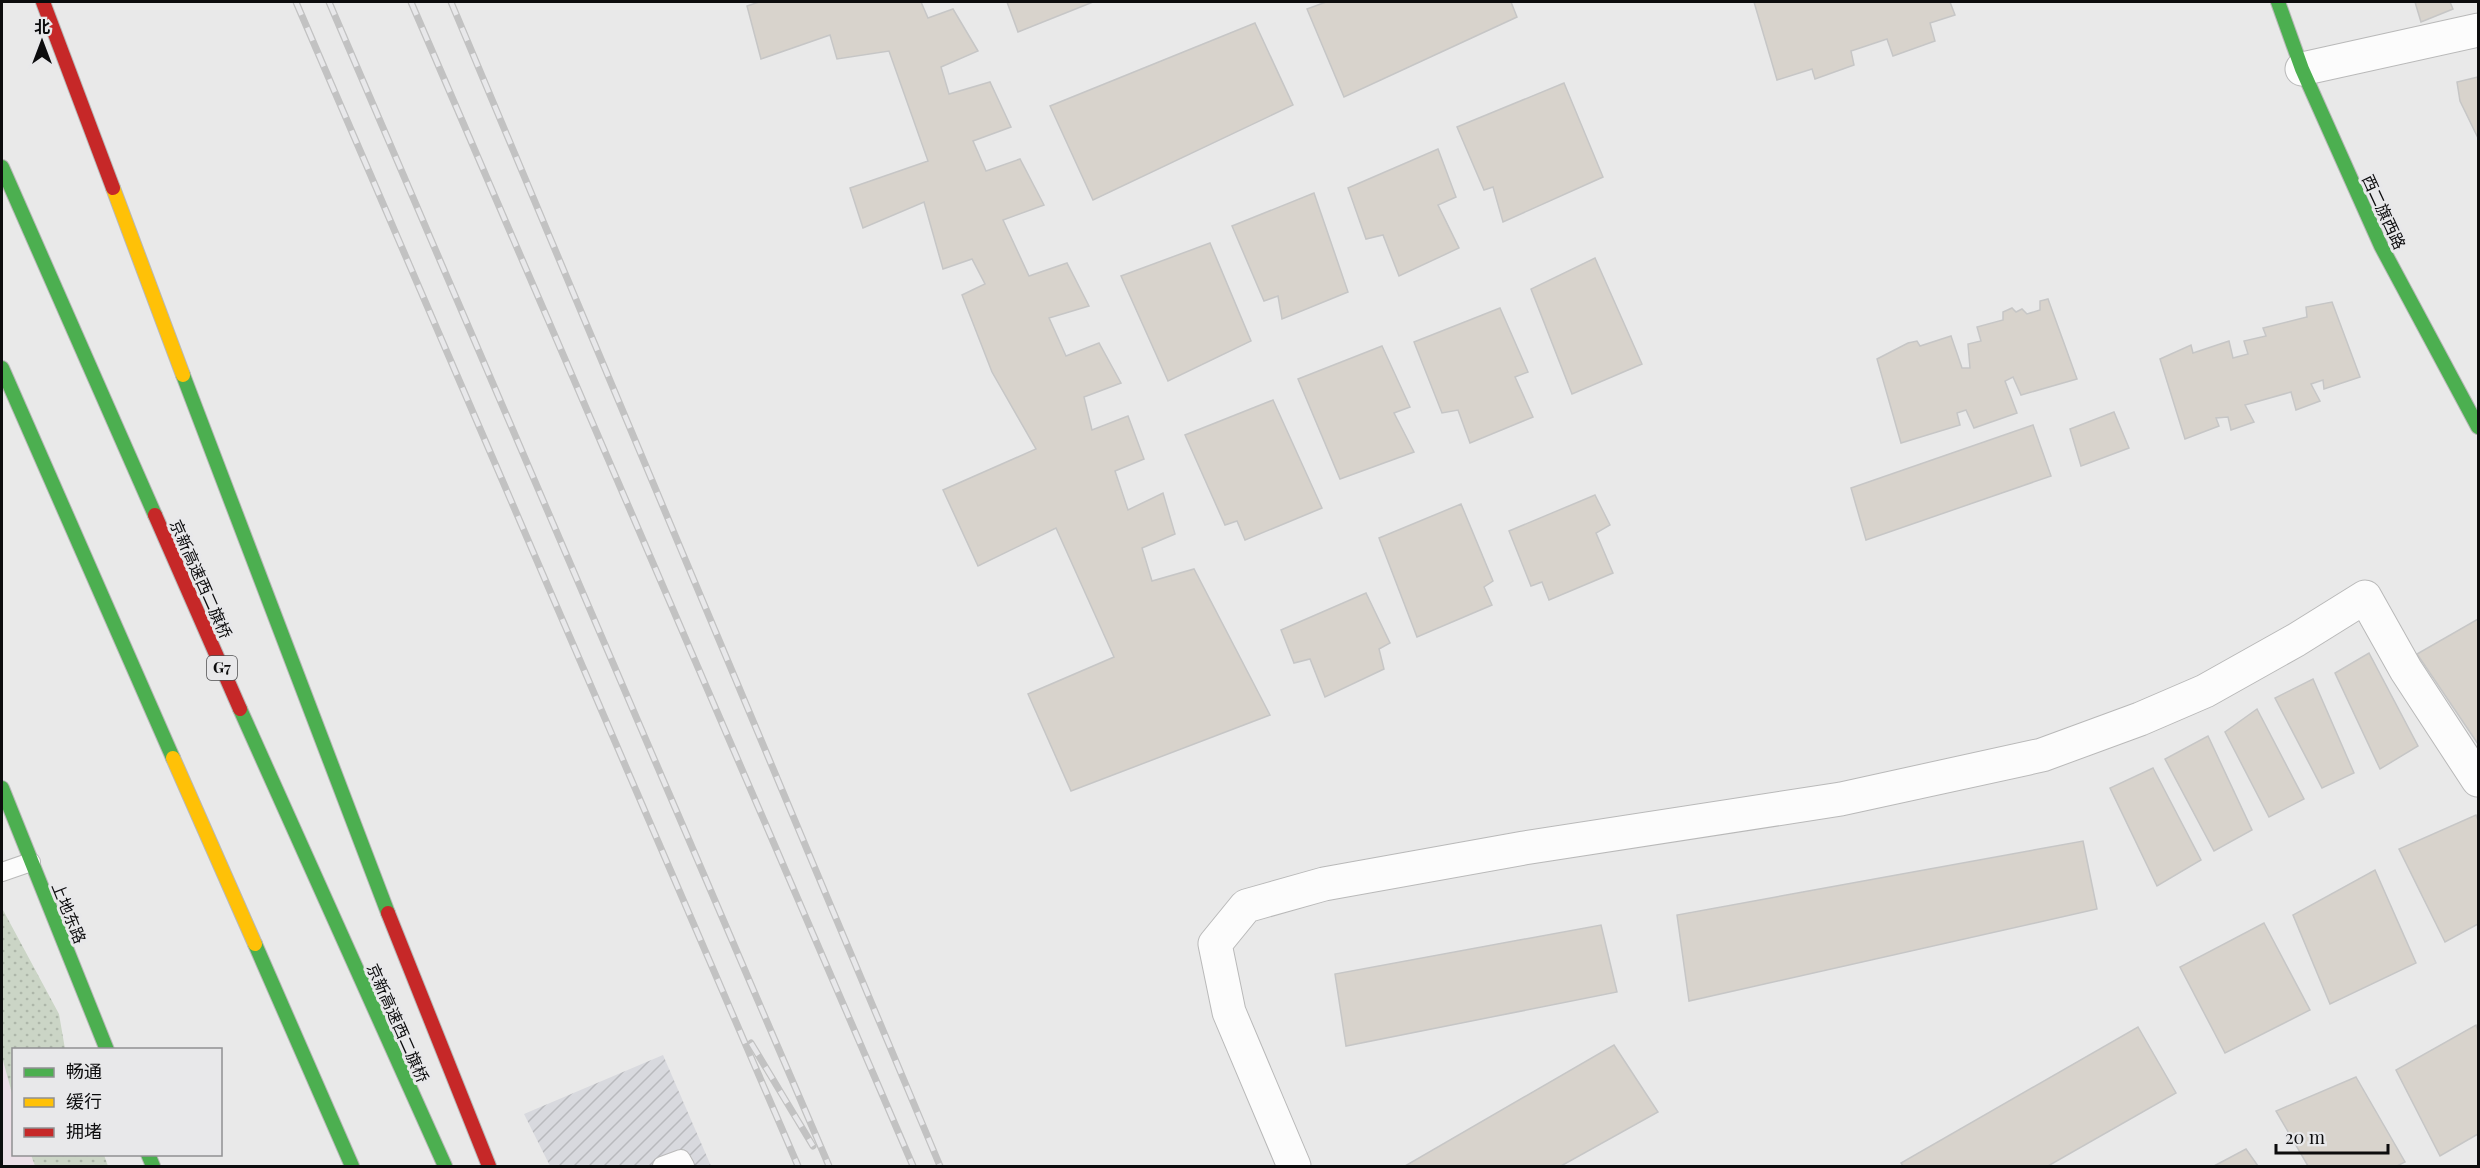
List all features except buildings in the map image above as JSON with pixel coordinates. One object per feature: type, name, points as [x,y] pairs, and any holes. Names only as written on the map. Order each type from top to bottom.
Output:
[{"type":"main road","points":[[43,2],[359,842],[489,1167]]},
{"type":"main road","name":"西二旗西路","points":[[2278,2],[2302,69],[2381,246],[2478,428]]},
{"type":"main road","name":"京新高速西二旗桥","points":[[2,167],[336,927],[445,1167]]},
{"type":"main road","points":[[2,368],[352,1167]]},
{"type":"main road","name":"上地东路","points":[[2,789],[106,1048]]},
{"type":"street","points":[[2302,69],[2478,30]]},
{"type":"street","points":[[1294,1167],[1229,1012],[1215,944],[1246,906],[1324,884],[1524,848],[1841,799],[2042,755],[2140,719],[2205,691],[2296,640],[2365,597],[2406,670],[2478,780]]},
{"type":"lane","points":[[2,872],[31,862]]},
{"type":"lane","points":[[662,1167],[681,1159],[685,1167]]},
{"type":"shaded area","points":[[663,1055],[711,1166],[550,1166],[524,1114]]},
{"type":"shaded area","points":[[2,1057],[12,1093],[12,1156],[31,1156],[35,1166],[2,1166]]},
{"type":"green space","points":[[2,911],[59,1014],[65,1048],[12,1048],[12,1093],[2,1057]]},
{"type":"green space","points":[[31,1156],[104,1156],[108,1166],[35,1166]]},
{"type":"railway","points":[[296,2],[798,1166]]},
{"type":"railway","points":[[329,2],[829,1166]]},
{"type":"railway","points":[[411,2],[913,1166]]},
{"type":"railway","points":[[451,2],[940,1166]]},
{"type":"railway","points":[[751,1043],[813,1146]]},
{"type":"traffic: fast","points":[[2278,2],[2302,69],[2381,246],[2478,427]]},
{"type":"traffic: fast","points":[[2,167],[155,515]]},
{"type":"traffic: fast","points":[[2,368],[173,758]]},
{"type":"traffic: fast","points":[[183,375],[388,913]]},
{"type":"traffic: fast","points":[[240,709],[445,1166]]},
{"type":"traffic: fast","points":[[2,788],[106,1048]]},
{"type":"traffic: fast","points":[[255,944],[352,1166]]},
{"type":"traffic: fast","points":[[149,1156],[153,1166]]},
{"type":"traffic: slow","points":[[113,188],[183,375]]},
{"type":"traffic: slow","points":[[173,758],[255,944]]},
{"type":"traffic: jam","points":[[43,2],[113,188]]},
{"type":"traffic: jam","points":[[155,515],[240,709]]},
{"type":"traffic: jam","points":[[388,913],[489,1166]]}]
